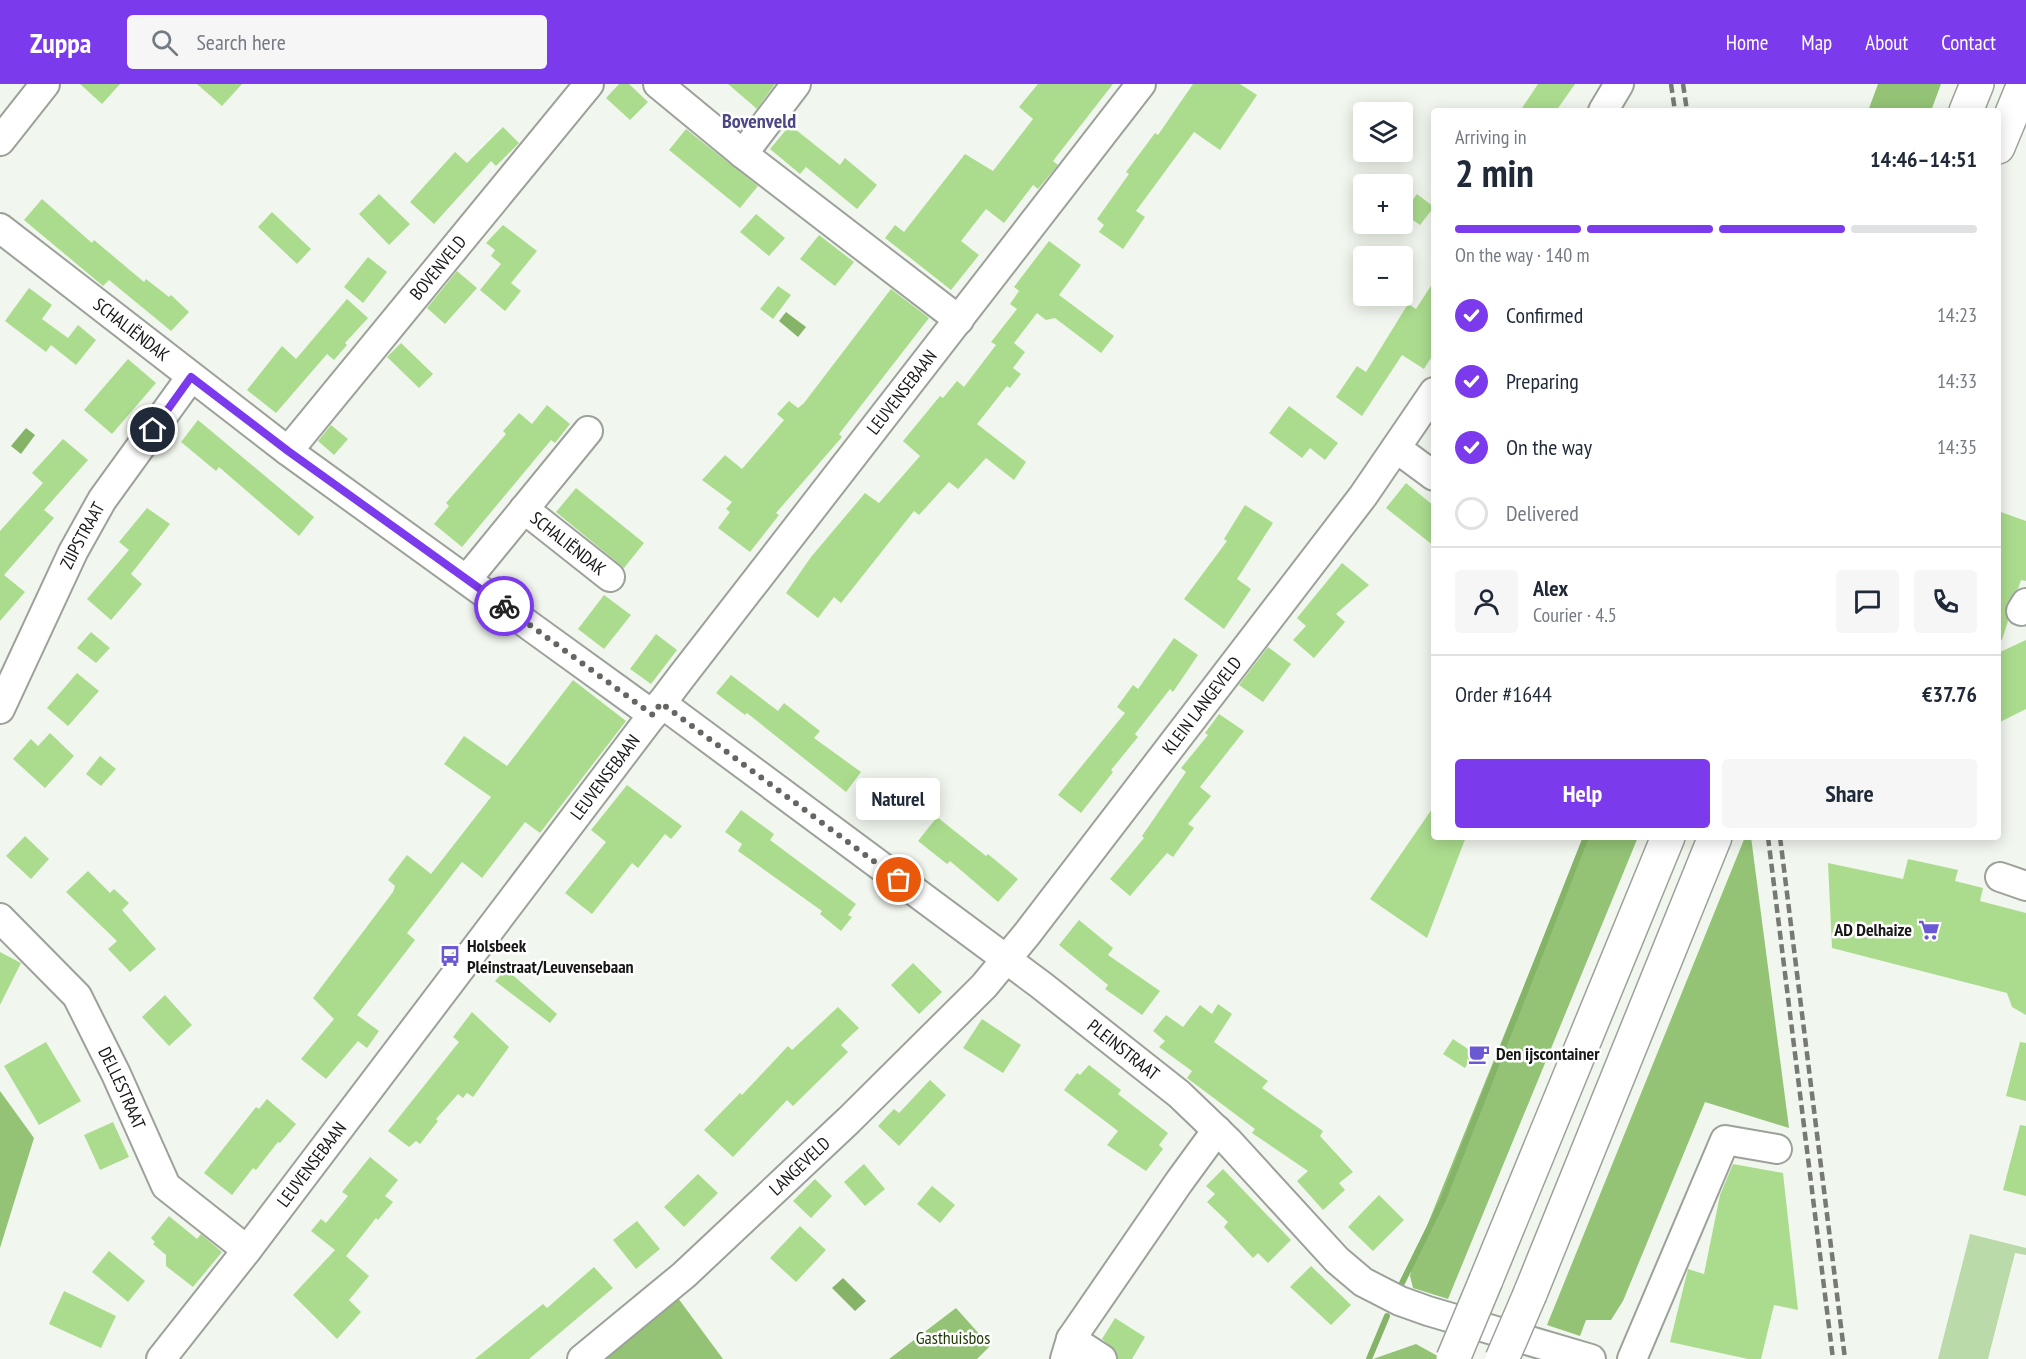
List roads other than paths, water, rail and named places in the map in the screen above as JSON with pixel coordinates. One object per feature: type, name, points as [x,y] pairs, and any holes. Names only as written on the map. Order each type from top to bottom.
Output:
[{"type":"highway","points":[[1966,108],[1977,84]]},
{"type":"highway","points":[[2001,140],[2024,84]]},
{"type":"highway","points":[[1453,1359],[1667,840]]},
{"type":"highway","points":[[1502,1359],[1714,840]]},
{"type":"street","points":[[0,141],[45,84]]},
{"type":"street","name":"BOVENVELD","points":[[288,451],[589,84]]},
{"type":"street","points":[[658,84],[743,154],[959,320]]},
{"type":"street","points":[[743,154],[796,84]]},
{"type":"street","name":"LEUVENSEBAAN","points":[[161,1359],[247,1250],[657,709],[1141,84]]},
{"type":"street","points":[[1605,108],[1618,84]]},
{"type":"street","name":"SCHALIËNDAK","points":[[0,228],[288,451],[467,579],[657,709]]},
{"type":"street","name":"ZIJPSTRAAT","points":[[0,709],[73,552],[102,500],[191,377]]},
{"type":"street","name":"KLEIN LANGEVELD","points":[[1006,959],[1363,496],[1431,396]]},
{"type":"street","name":"SCHALIËNDAK","points":[[467,579],[588,431]]},
{"type":"street","points":[[1396,448],[1431,474]]},
{"type":"street","name":"SCHALIËNDAK","points":[[524,509],[610,577]]},
{"type":"street","name":"PLEINSTRAAT","points":[[657,709],[1006,959],[1179,1094],[1217,1130],[1336,1260],[1364,1282],[1400,1301],[1428,1311],[1591,1359]]},
{"type":"street","name":"DELLESTRAAT","points":[[0,918],[77,996],[117,1074],[166,1186],[247,1250]]},
{"type":"street","name":"LANGEVELD","points":[[582,1359],[684,1275],[849,1120],[984,986],[1006,959]]},
{"type":"street","points":[[1102,1359],[1068,1349],[1101,1310],[1179,1182],[1217,1130]]},
{"type":"street","points":[[1632,1359],[1725,1140],[1777,1149]]},
{"type":"waterway","points":[[1402,1283],[1443,1200],[1585,840]]},
{"type":"waterway","points":[[1369,1359],[1387,1316]]},
{"type":"railway","points":[[1671,84],[1675,108]]},
{"type":"railway","points":[[1683,84],[1687,108]]},
{"type":"railway","points":[[1768,840],[1833,1359]]},
{"type":"railway","points":[[1780,840],[1845,1359]]},
{"type":"place","name":"Naturel","points":[[899,880]]},
{"type":"place","name":"AD Delhaize","points":[[1929,930]]},
{"type":"place","name":"Holsbeek Pleinstraat/Leuvensebaan","points":[[450,956]]},
{"type":"place","name":"Den ijscontainer","points":[[1479,1054]]},
{"type":"district","name":"Bovenveld","points":[[759,121]]},
{"type":"park label","name":"Gasthuisbos","points":[[953,1338]]}]
